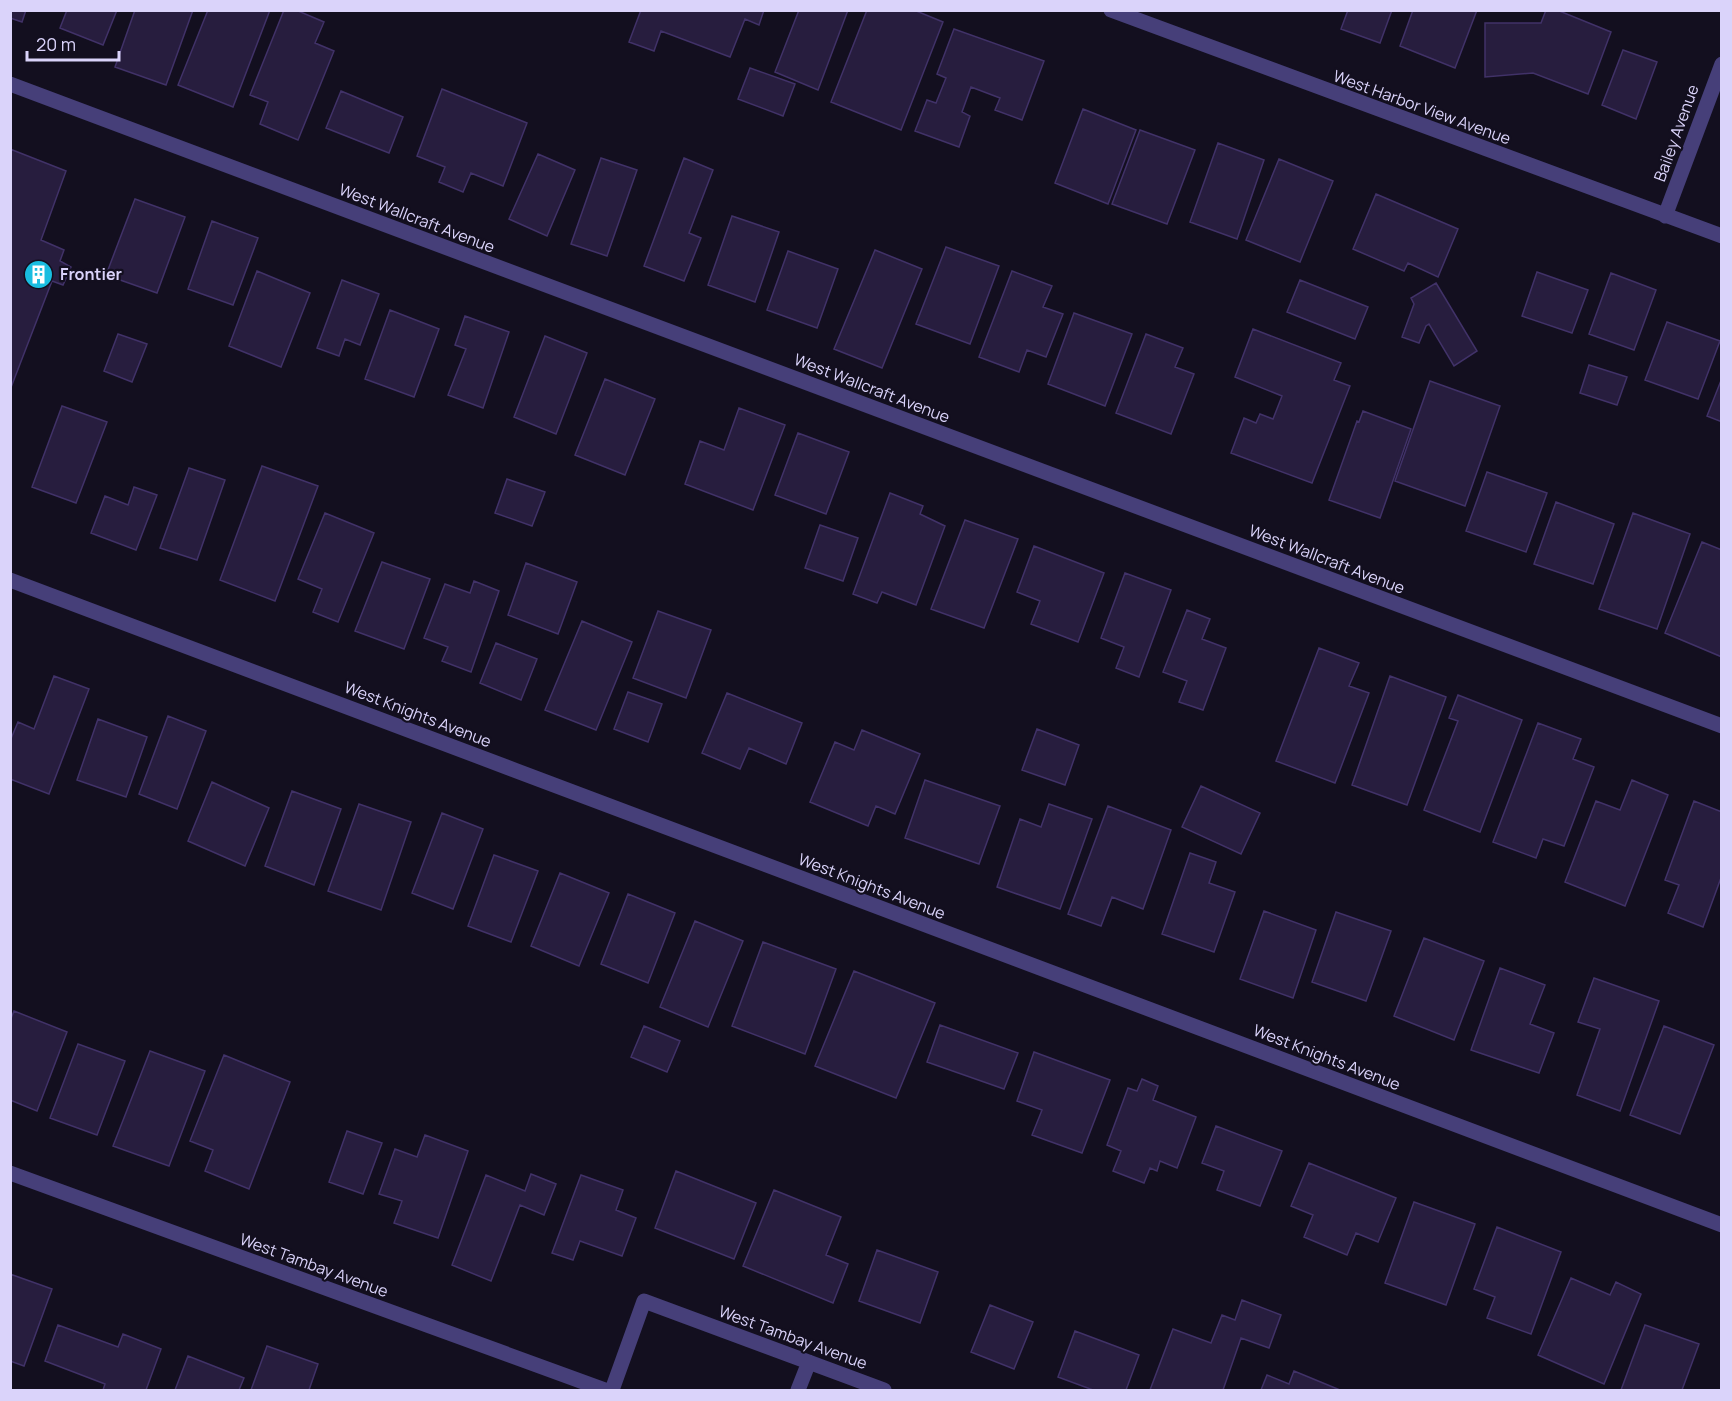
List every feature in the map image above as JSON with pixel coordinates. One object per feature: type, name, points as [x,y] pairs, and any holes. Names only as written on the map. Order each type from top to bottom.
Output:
[{"type":"street","name":"West Harbor View Avenue","points":[[1111,10],[1722,236]]},
{"type":"street","name":"Bailey Avenue","points":[[1665,216],[1722,64]]},
{"type":"street","name":"West Wallcraft Avenue","points":[[10,84],[1722,726]]},
{"type":"street","name":"West Knights Avenue","points":[[10,580],[1722,1225]]},
{"type":"street","name":"West Tambay Avenue","points":[[10,1173],[605,1390]]},
{"type":"street","name":"West Tambay Avenue","points":[[612,1390],[644,1301],[884,1390]]},
{"type":"street","points":[[798,1390],[809,1362]]},
{"type":"building","points":[[10,10],[26,10],[22,22],[10,18]]},
{"type":"building","points":[[67,10],[117,10],[103,45],[60,28]]},
{"type":"building","points":[[135,10],[193,10],[166,85],[115,67]]},
{"type":"building","points":[[208,10],[270,10],[233,107],[178,85]]},
{"type":"building","points":[[284,10],[296,10],[324,22],[315,43],[334,51],[298,140],[260,124],[268,102],[250,95]]},
{"type":"building","points":[[641,10],[764,10],[759,25],[745,19],[730,57],[661,31],[654,51],[629,42]]},
{"type":"building","points":[[799,10],[848,10],[818,90],[775,72]]},
{"type":"building","points":[[867,10],[914,10],[943,22],[901,130],[831,102]]},
{"type":"building","points":[[1348,10],[1392,10],[1380,43],[1341,29]]},
{"type":"building","points":[[1413,10],[1477,10],[1455,68],[1400,46]]},
{"type":"building","points":[[1546,10],[1557,10],[1611,32],[1588,94],[1533,73],[1485,77],[1485,23],[1541,23]]},
{"type":"building","points":[[954,29],[1044,61],[1022,120],[995,110],[1000,98],[971,87],[962,112],[970,116],[959,147],[915,131],[927,100],[936,103],[946,78],[937,74]]},
{"type":"building","points":[[1623,50],[1657,62],[1636,119],[1602,105]]},
{"type":"building","points":[[750,68],[795,84],[783,116],[738,99]]},
{"type":"building","points":[[442,89],[527,123],[503,186],[471,173],[463,192],[439,182],[445,167],[417,156]]},
{"type":"building","points":[[341,91],[403,117],[389,153],[326,128]]},
{"type":"building","points":[[1083,109],[1136,130],[1108,204],[1055,183]]},
{"type":"building","points":[[1140,130],[1195,150],[1167,224],[1112,204]]},
{"type":"building","points":[[1218,143],[1264,160],[1237,239],[1190,222]]},
{"type":"building","name":"Frontier","points":[[10,149],[66,171],[41,240],[64,250],[60,261],[71,267],[63,285],[52,281],[10,390]]},
{"type":"building","points":[[538,154],[575,170],[547,236],[509,219]]},
{"type":"building","points":[[601,158],[637,170],[607,256],[571,244]]},
{"type":"building","points":[[684,158],[713,170],[689,233],[701,238],[684,281],[644,266]]},
{"type":"building","points":[[1279,159],[1333,181],[1300,262],[1246,240]]},
{"type":"building","points":[[1376,194],[1458,229],[1438,277],[1408,263],[1404,271],[1353,249]]},
{"type":"building","points":[[135,199],[185,217],[157,293],[106,275]]},
{"type":"building","points":[[732,216],[779,232],[755,302],[708,285]]},
{"type":"building","points":[[212,221],[258,238],[233,305],[188,289]]},
{"type":"building","points":[[946,247],[999,266],[970,344],[916,324]]},
{"type":"building","points":[[875,250],[922,269],[882,368],[834,349]]},
{"type":"building","points":[[788,251],[838,269],[817,328],[767,310]]},
{"type":"building","points":[[257,271],[310,293],[281,367],[229,346]]},
{"type":"building","points":[[1012,271],[1052,286],[1043,307],[1063,314],[1046,357],[1027,350],[1019,372],[979,357]]},
{"type":"building","points":[[1537,272],[1588,290],[1572,333],[1522,316]]},
{"type":"building","points":[[1611,273],[1656,290],[1634,350],[1589,334]]},
{"type":"building","points":[[342,280],[379,294],[360,345],[345,339],[339,356],[317,348]]},
{"type":"building","points":[[1300,280],[1368,307],[1355,339],[1287,312]]},
{"type":"building","points":[[1436,283],[1477,351],[1454,366],[1429,324],[1419,343],[1402,337],[1414,304],[1411,298]]},
{"type":"building","points":[[390,310],[439,329],[414,397],[365,379]]},
{"type":"building","points":[[1074,313],[1132,334],[1105,406],[1048,384]]},
{"type":"building","points":[[465,316],[509,332],[483,408],[448,395],[466,349],[455,345]]},
{"type":"building","points":[[1667,322],[1720,341],[1698,399],[1645,380]]},
{"type":"building","points":[[1253,329],[1341,363],[1334,380],[1350,386],[1312,483],[1231,453],[1244,418],[1256,423],[1260,414],[1273,419],[1282,396],[1235,377]]},
{"type":"building","points":[[118,334],[147,344],[132,382],[104,371]]},
{"type":"building","points":[[1146,334],[1183,348],[1175,367],[1194,374],[1171,434],[1116,413]]},
{"type":"building","points":[[545,336],[587,353],[556,434],[514,417]]},
{"type":"building","points":[[1589,365],[1627,377],[1617,405],[1580,393]]},
{"type":"building","points":[[1722,378],[1722,422],[1707,416]]},
{"type":"building","points":[[605,379],[655,399],[625,475],[575,455]]},
{"type":"building","points":[[1430,381],[1500,406],[1465,506],[1395,481]]},
{"type":"building","points":[[62,406],[107,422],[76,503],[32,487]]},
{"type":"building","points":[[739,408],[785,425],[753,510],[685,484],[700,441],[724,450]]},
{"type":"building","points":[[1363,411],[1411,429],[1380,518],[1329,500],[1357,421],[1359,422]]},
{"type":"building","points":[[798,433],[849,452],[826,514],[775,495]]},
{"type":"building","points":[[262,466],[318,486],[275,601],[220,580]]},
{"type":"building","points":[[189,468],[225,480],[197,560],[160,548]]},
{"type":"building","points":[[1487,472],[1547,493],[1526,552],[1466,531]]},
{"type":"building","points":[[507,479],[545,492],[532,526],[495,513]]},
{"type":"building","points":[[134,487],[157,495],[136,550],[91,533],[105,496],[128,505]]},
{"type":"building","points":[[890,493],[923,506],[920,514],[945,526],[916,605],[882,592],[877,603],[853,594]]},
{"type":"building","points":[[1556,502],[1614,524],[1593,584],[1534,564]]},
{"type":"building","points":[[325,513],[374,533],[338,622],[313,612],[322,589],[298,579]]},
{"type":"building","points":[[1633,513],[1690,534],[1657,629],[1599,609]]},
{"type":"building","points":[[965,520],[1018,539],[984,628],[931,609]]},
{"type":"building","points":[[820,525],[858,538],[843,581],[805,568]]},
{"type":"building","points":[[1702,542],[1722,550],[1722,657],[1665,633]]},
{"type":"building","points":[[1034,546],[1104,573],[1078,642],[1031,624],[1040,601],[1017,592]]},
{"type":"building","points":[[382,562],[430,579],[404,649],[355,631]]},
{"type":"building","points":[[526,563],[577,582],[558,634],[508,615]]},
{"type":"building","points":[[1125,573],[1171,590],[1139,677],[1116,668],[1124,647],[1101,638]]},
{"type":"building","points":[[474,581],[499,591],[471,672],[442,661],[448,647],[424,638],[445,584],[470,593]]},
{"type":"building","points":[[1187,610],[1210,619],[1202,639],[1226,648],[1203,710],[1179,702],[1187,681],[1163,672]]},
{"type":"building","points":[[658,611],[711,630],[686,698],[633,678]]},
{"type":"building","points":[[582,621],[632,642],[596,730],[545,710]]},
{"type":"building","points":[[496,643],[537,659],[521,700],[480,683]]},
{"type":"building","points":[[1319,648],[1359,663],[1349,686],[1369,693],[1335,783],[1276,761]]},
{"type":"building","points":[[54,676],[89,689],[49,794],[10,779],[10,741],[18,722],[34,729]]},
{"type":"building","points":[[1390,676],[1446,697],[1407,805],[1352,785]]},
{"type":"building","points":[[628,692],[662,704],[648,742],[614,729]]},
{"type":"building","points":[[727,693],[802,723],[786,764],[749,748],[740,769],[702,753]]},
{"type":"building","points":[[1458,695],[1522,720],[1480,832],[1424,810],[1458,721],[1449,718]]},
{"type":"building","points":[[168,716],[206,731],[177,809],[139,794]]},
{"type":"building","points":[[98,719],[147,737],[126,797],[77,780]]},
{"type":"building","points":[[1538,723],[1581,739],[1573,759],[1594,767],[1564,846],[1543,839],[1536,858],[1493,842]]},
{"type":"building","points":[[1037,729],[1079,745],[1065,785],[1022,770]]},
{"type":"building","points":[[862,730],[920,754],[895,814],[876,806],[868,826],[810,802],[835,742],[854,750]]},
{"type":"building","points":[[925,780],[1000,806],[979,864],[905,838]]},
{"type":"building","points":[[1632,780],[1668,795],[1625,906],[1565,882],[1596,801],[1620,810]]},
{"type":"building","points":[[212,782],[269,808],[245,866],[188,841]]},
{"type":"building","points":[[1201,786],[1260,813],[1241,854],[1182,827]]},
{"type":"building","points":[[292,791],[341,809],[314,885],[265,866]]},
{"type":"building","points":[[1694,801],[1722,812],[1722,875],[1703,927],[1668,913],[1679,885],[1665,880]]},
{"type":"building","points":[[359,804],[411,822],[381,910],[328,891]]},
{"type":"building","points":[[1049,804],[1092,819],[1060,909],[997,887],[1020,819],[1041,827]]},
{"type":"building","points":[[1108,806],[1171,830],[1143,909],[1112,897],[1101,926],[1068,914]]},
{"type":"building","points":[[442,813],[483,829],[453,909],[412,893]]},
{"type":"building","points":[[1190,853],[1216,862],[1209,883],[1235,892],[1214,952],[1162,934]]},
{"type":"building","points":[[494,855],[538,871],[511,942],[468,926]]},
{"type":"building","points":[[560,873],[609,893],[579,966],[531,946]]},
{"type":"building","points":[[628,894],[675,913],[648,983],[601,964]]},
{"type":"building","points":[[1264,911],[1316,930],[1293,998],[1240,979]]},
{"type":"building","points":[[1336,912],[1391,931],[1366,1001],[1312,982]]},
{"type":"building","points":[[695,921],[743,941],[708,1027],[660,1007]]},
{"type":"building","points":[[1424,938],[1484,961],[1454,1040],[1394,1016]]},
{"type":"building","points":[[763,942],[836,969],[805,1054],[732,1026]]},
{"type":"building","points":[[1500,968],[1545,985],[1530,1024],[1554,1033],[1539,1073],[1471,1050]]},
{"type":"building","points":[[854,971],[935,1003],[896,1098],[815,1066]]},
{"type":"building","points":[[1594,978],[1659,1001],[1620,1111],[1577,1095],[1600,1029],[1578,1022]]},
{"type":"building","points":[[14,1011],[67,1032],[37,1111],[10,1100],[10,1021]]},
{"type":"building","points":[[940,1025],[1018,1053],[1004,1089],[927,1062]]},
{"type":"building","points":[[644,1026],[680,1041],[667,1072],[631,1057]]},
{"type":"building","points":[[1664,1026],[1714,1045],[1680,1134],[1630,1115]]},
{"type":"building","points":[[78,1044],[125,1061],[97,1135],[50,1118]]},
{"type":"building","points":[[150,1051],[205,1071],[169,1166],[113,1146]]},
{"type":"building","points":[[1034,1052],[1110,1080],[1082,1153],[1032,1135],[1042,1110],[1017,1101]]},
{"type":"building","points":[[224,1055],[290,1082],[249,1189],[205,1171],[213,1150],[190,1141]]},
{"type":"building","points":[[1142,1079],[1158,1086],[1153,1100],[1196,1117],[1177,1168],[1160,1161],[1157,1171],[1150,1168],[1144,1183],[1113,1171],[1121,1151],[1107,1145],[1128,1088],[1137,1091]]},
{"type":"building","points":[[1216,1126],[1282,1151],[1260,1206],[1217,1190],[1224,1171],[1202,1163]]},
{"type":"building","points":[[347,1131],[382,1143],[363,1194],[329,1182]]},
{"type":"building","points":[[425,1135],[468,1151],[438,1238],[394,1223],[402,1201],[379,1194],[395,1149],[417,1157]]},
{"type":"building","points":[[1309,1163],[1396,1198],[1378,1242],[1356,1233],[1347,1255],[1304,1237],[1313,1215],[1291,1206]]},
{"type":"building","points":[[676,1171],[756,1203],[734,1259],[655,1228]]},
{"type":"building","points":[[531,1174],[556,1184],[544,1215],[520,1205],[491,1281],[452,1265],[486,1175],[525,1191]]},
{"type":"building","points":[[581,1175],[623,1190],[616,1210],[636,1218],[622,1256],[580,1241],[573,1260],[552,1253]]},
{"type":"building","points":[[774,1190],[841,1217],[826,1255],[848,1264],[833,1303],[743,1266]]},
{"type":"building","points":[[1414,1202],[1475,1224],[1446,1305],[1385,1283]]},
{"type":"building","points":[[1497,1227],[1561,1252],[1531,1334],[1487,1318],[1495,1297],[1474,1289]]},
{"type":"building","points":[[877,1250],[938,1272],[920,1323],[859,1301]]},
{"type":"building","points":[[10,1274],[52,1289],[24,1366],[10,1361]]},
{"type":"building","points":[[1571,1278],[1610,1295],[1616,1282],[1641,1294],[1604,1384],[1538,1355]]},
{"type":"building","points":[[1242,1300],[1281,1315],[1269,1348],[1241,1338],[1223,1390],[1150,1390],[1173,1329],[1211,1343],[1222,1315],[1235,1320]]},
{"type":"building","points":[[990,1305],[1033,1322],[1014,1369],[971,1352]]},
{"type":"building","points":[[58,1325],[118,1347],[123,1334],[161,1349],[146,1390],[103,1390],[105,1384],[45,1361]]},
{"type":"building","points":[[1645,1325],[1699,1344],[1682,1390],[1621,1390]]},
{"type":"building","points":[[1075,1331],[1139,1355],[1126,1390],[1093,1390],[1058,1377]]},
{"type":"building","points":[[267,1346],[318,1364],[309,1390],[251,1390]]},
{"type":"building","points":[[188,1356],[244,1378],[239,1390],[175,1390]]},
{"type":"building","points":[[1294,1371],[1340,1390],[1261,1390],[1267,1375],[1289,1384]]},
{"type":"place","name":"Frontier","points":[[39,274]]}]
